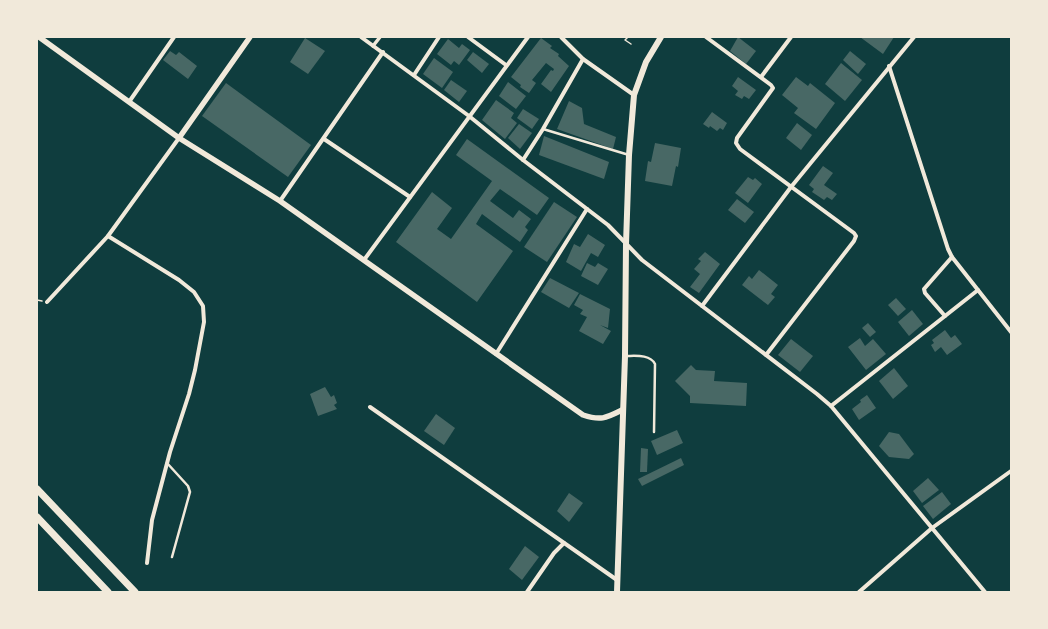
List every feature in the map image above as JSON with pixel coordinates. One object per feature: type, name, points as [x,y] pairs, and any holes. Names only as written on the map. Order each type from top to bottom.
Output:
[{"type":"main road","points":[[617,592],[625,356],[626,244],[629,156],[634,95],[646,62],[661,37]]},
{"type":"main road","points":[[37,489],[135,592]]},
{"type":"main road","points":[[37,517],[108,592]]},
{"type":"street","points":[[39,37],[179,138],[280,201],[583,415],[595,419],[604,419],[622,410]]},
{"type":"street","points":[[129,102],[172,39],[167,37]]},
{"type":"street","points":[[47,302],[108,236],[250,37]]},
{"type":"street","points":[[360,37],[383,52],[469,116],[523,160],[608,225],[642,260],[831,406],[984,592]]},
{"type":"street","points":[[373,46],[380,37]]},
{"type":"street","points":[[414,75],[439,37]]},
{"type":"street","points":[[468,37],[506,65]]},
{"type":"street","points":[[364,260],[528,37]]},
{"type":"street","points":[[561,37],[583,59],[634,95]]},
{"type":"street","points":[[706,37],[761,77],[773,88],[738,138],[736,143],[740,149],[856,236],[854,241],[766,355]]},
{"type":"street","points":[[761,77],[791,37]]},
{"type":"street","points":[[702,306],[791,187],[914,37]]},
{"type":"street","points":[[280,201],[383,52]]},
{"type":"street","points":[[523,160],[543,129],[583,59]]},
{"type":"street","points":[[889,66],[948,249],[952,257],[1011,332]]},
{"type":"street","points":[[324,139],[410,197]]},
{"type":"street","points":[[496,354],[587,209]]},
{"type":"street","points":[[108,236],[179,280],[194,292],[203,306],[204,322],[195,370],[167,463],[152,520],[147,563]]},
{"type":"street","points":[[945,316],[924,290],[952,257]]},
{"type":"street","points":[[831,406],[978,290]]},
{"type":"street","points":[[370,407],[617,580]]},
{"type":"street","points":[[859,592],[932,528],[1011,471]]},
{"type":"street","points":[[527,592],[554,553],[564,543]]},
{"type":"lane","points":[[543,129],[629,156]]},
{"type":"lane","points":[[625,356],[640,356],[649,358],[653,360],[655,364],[654,432]]},
{"type":"lane","points":[[167,463],[188,486],[190,492],[172,557]]},
{"type":"path","points":[[628,37],[625,40],[631,44]]},
{"type":"building","points":[[738,37],[756,51],[746,64],[730,51]]},
{"type":"building","points":[[860,37],[894,37],[883,54]]},
{"type":"building","points":[[305,38],[325,51],[308,74],[290,62]]},
{"type":"building","points":[[541,38],[552,46],[550,48],[559,54],[558,56],[569,66],[551,92],[541,84],[551,70],[553,71],[554,69],[546,63],[532,80],[536,83],[529,93],[520,87],[521,85],[511,77]]},
{"type":"building","points":[[448,39],[459,48],[462,44],[470,50],[459,65],[454,61],[451,65],[437,54]]},
{"type":"building","points":[[170,51],[176,55],[179,52],[197,66],[188,79],[163,60]]},
{"type":"building","points":[[850,51],[866,64],[858,74],[843,60]]},
{"type":"building","points":[[473,52],[489,64],[482,73],[467,60]]},
{"type":"building","points":[[434,58],[453,72],[442,88],[423,74]]},
{"type":"building","points":[[841,63],[862,80],[845,101],[825,84]]},
{"type":"building","points":[[738,77],[756,90],[749,99],[744,96],[742,99],[735,95],[738,91],[732,86]]},
{"type":"building","points":[[796,77],[808,86],[810,83],[835,103],[816,129],[794,113],[798,108],[782,95]]},
{"type":"building","points":[[451,80],[467,91],[459,102],[444,90]]},
{"type":"building","points":[[508,82],[526,96],[516,109],[499,96]]},
{"type":"building","points":[[226,83],[311,145],[288,177],[202,116]]},
{"type":"building","points":[[496,100],[514,113],[511,118],[517,123],[505,139],[482,120]]},
{"type":"building","points":[[569,101],[582,108],[584,124],[616,137],[613,149],[557,129]]},
{"type":"building","points":[[523,109],[539,119],[532,129],[517,118]]},
{"type":"building","points":[[712,112],[727,123],[723,130],[720,128],[717,131],[710,126],[709,128],[703,124]]},
{"type":"building","points":[[797,123],[812,135],[801,150],[786,138]]},
{"type":"building","points":[[519,124],[532,133],[520,149],[508,138]]},
{"type":"building","points":[[544,136],[609,162],[604,179],[539,155]]},
{"type":"building","points":[[467,139],[549,198],[537,215],[500,189],[490,201],[513,218],[519,210],[531,219],[525,227],[528,230],[520,242],[482,214],[476,224],[513,251],[477,302],[396,242],[432,192],[452,208],[437,229],[451,239],[492,181],[456,155]]},
{"type":"building","points":[[655,143],[681,148],[678,167],[676,166],[672,186],[645,181],[648,161],[651,162]]},
{"type":"building","points":[[823,166],[833,173],[824,185],[837,194],[832,200],[827,197],[824,200],[812,192],[814,189],[809,185]]},
{"type":"building","points":[[748,177],[753,180],[755,178],[762,184],[748,203],[735,193]]},
{"type":"building","points":[[737,199],[754,212],[745,223],[728,210]]},
{"type":"building","points":[[554,202],[577,217],[547,262],[524,247]]},
{"type":"building","points":[[588,234],[605,245],[598,257],[591,253],[581,271],[566,262],[574,244],[580,247]]},
{"type":"building","points":[[705,252],[720,264],[699,293],[690,287],[700,274],[694,269],[701,261],[698,259]]},
{"type":"building","points":[[587,263],[595,267],[598,263],[608,269],[598,285],[581,276]]},
{"type":"building","points":[[759,270],[778,285],[771,294],[775,297],[768,305],[742,285],[749,276],[752,279]]},
{"type":"building","points":[[550,278],[579,293],[569,308],[541,292]]},
{"type":"building","points":[[580,294],[610,309],[608,328],[600,325],[611,331],[603,344],[579,331],[587,317],[580,314],[583,310],[574,305]]},
{"type":"building","points":[[896,298],[906,309],[898,316],[888,305]]},
{"type":"building","points":[[912,310],[923,324],[909,336],[898,322]]},
{"type":"building","points":[[868,323],[876,332],[870,337],[862,328]]},
{"type":"building","points":[[945,330],[951,338],[955,335],[962,344],[947,355],[941,347],[935,352],[931,345],[934,343],[932,340]]},
{"type":"building","points":[[860,338],[865,346],[873,339],[886,354],[866,370],[848,347]]},
{"type":"building","points":[[791,339],[813,356],[800,372],[778,355]]},
{"type":"building","points":[[691,365],[696,370],[715,371],[714,381],[747,383],[746,406],[690,403],[690,396],[675,381]]},
{"type":"building","points":[[894,368],[908,386],[893,399],[879,381]]},
{"type":"building","points":[[325,387],[331,397],[334,395],[337,403],[334,405],[337,409],[318,416],[310,394]]},
{"type":"building","points":[[867,395],[876,408],[859,420],[852,409]]},
{"type":"building","points":[[436,414],[455,428],[444,445],[424,431]]},
{"type":"building","points":[[677,430],[683,443],[657,455],[651,441]]},
{"type":"building","points":[[889,432],[899,434],[914,454],[909,459],[889,457],[879,446]]},
{"type":"building","points":[[641,448],[648,449],[647,472],[640,472]]},
{"type":"building","points":[[681,458],[684,465],[642,486],[638,479]]},
{"type":"building","points":[[928,478],[939,490],[922,503],[913,491]]},
{"type":"building","points":[[942,492],[951,504],[933,519],[923,506]]},
{"type":"building","points":[[569,493],[583,503],[569,522],[557,511]]},
{"type":"building","points":[[525,546],[539,557],[522,580],[509,569]]}]
